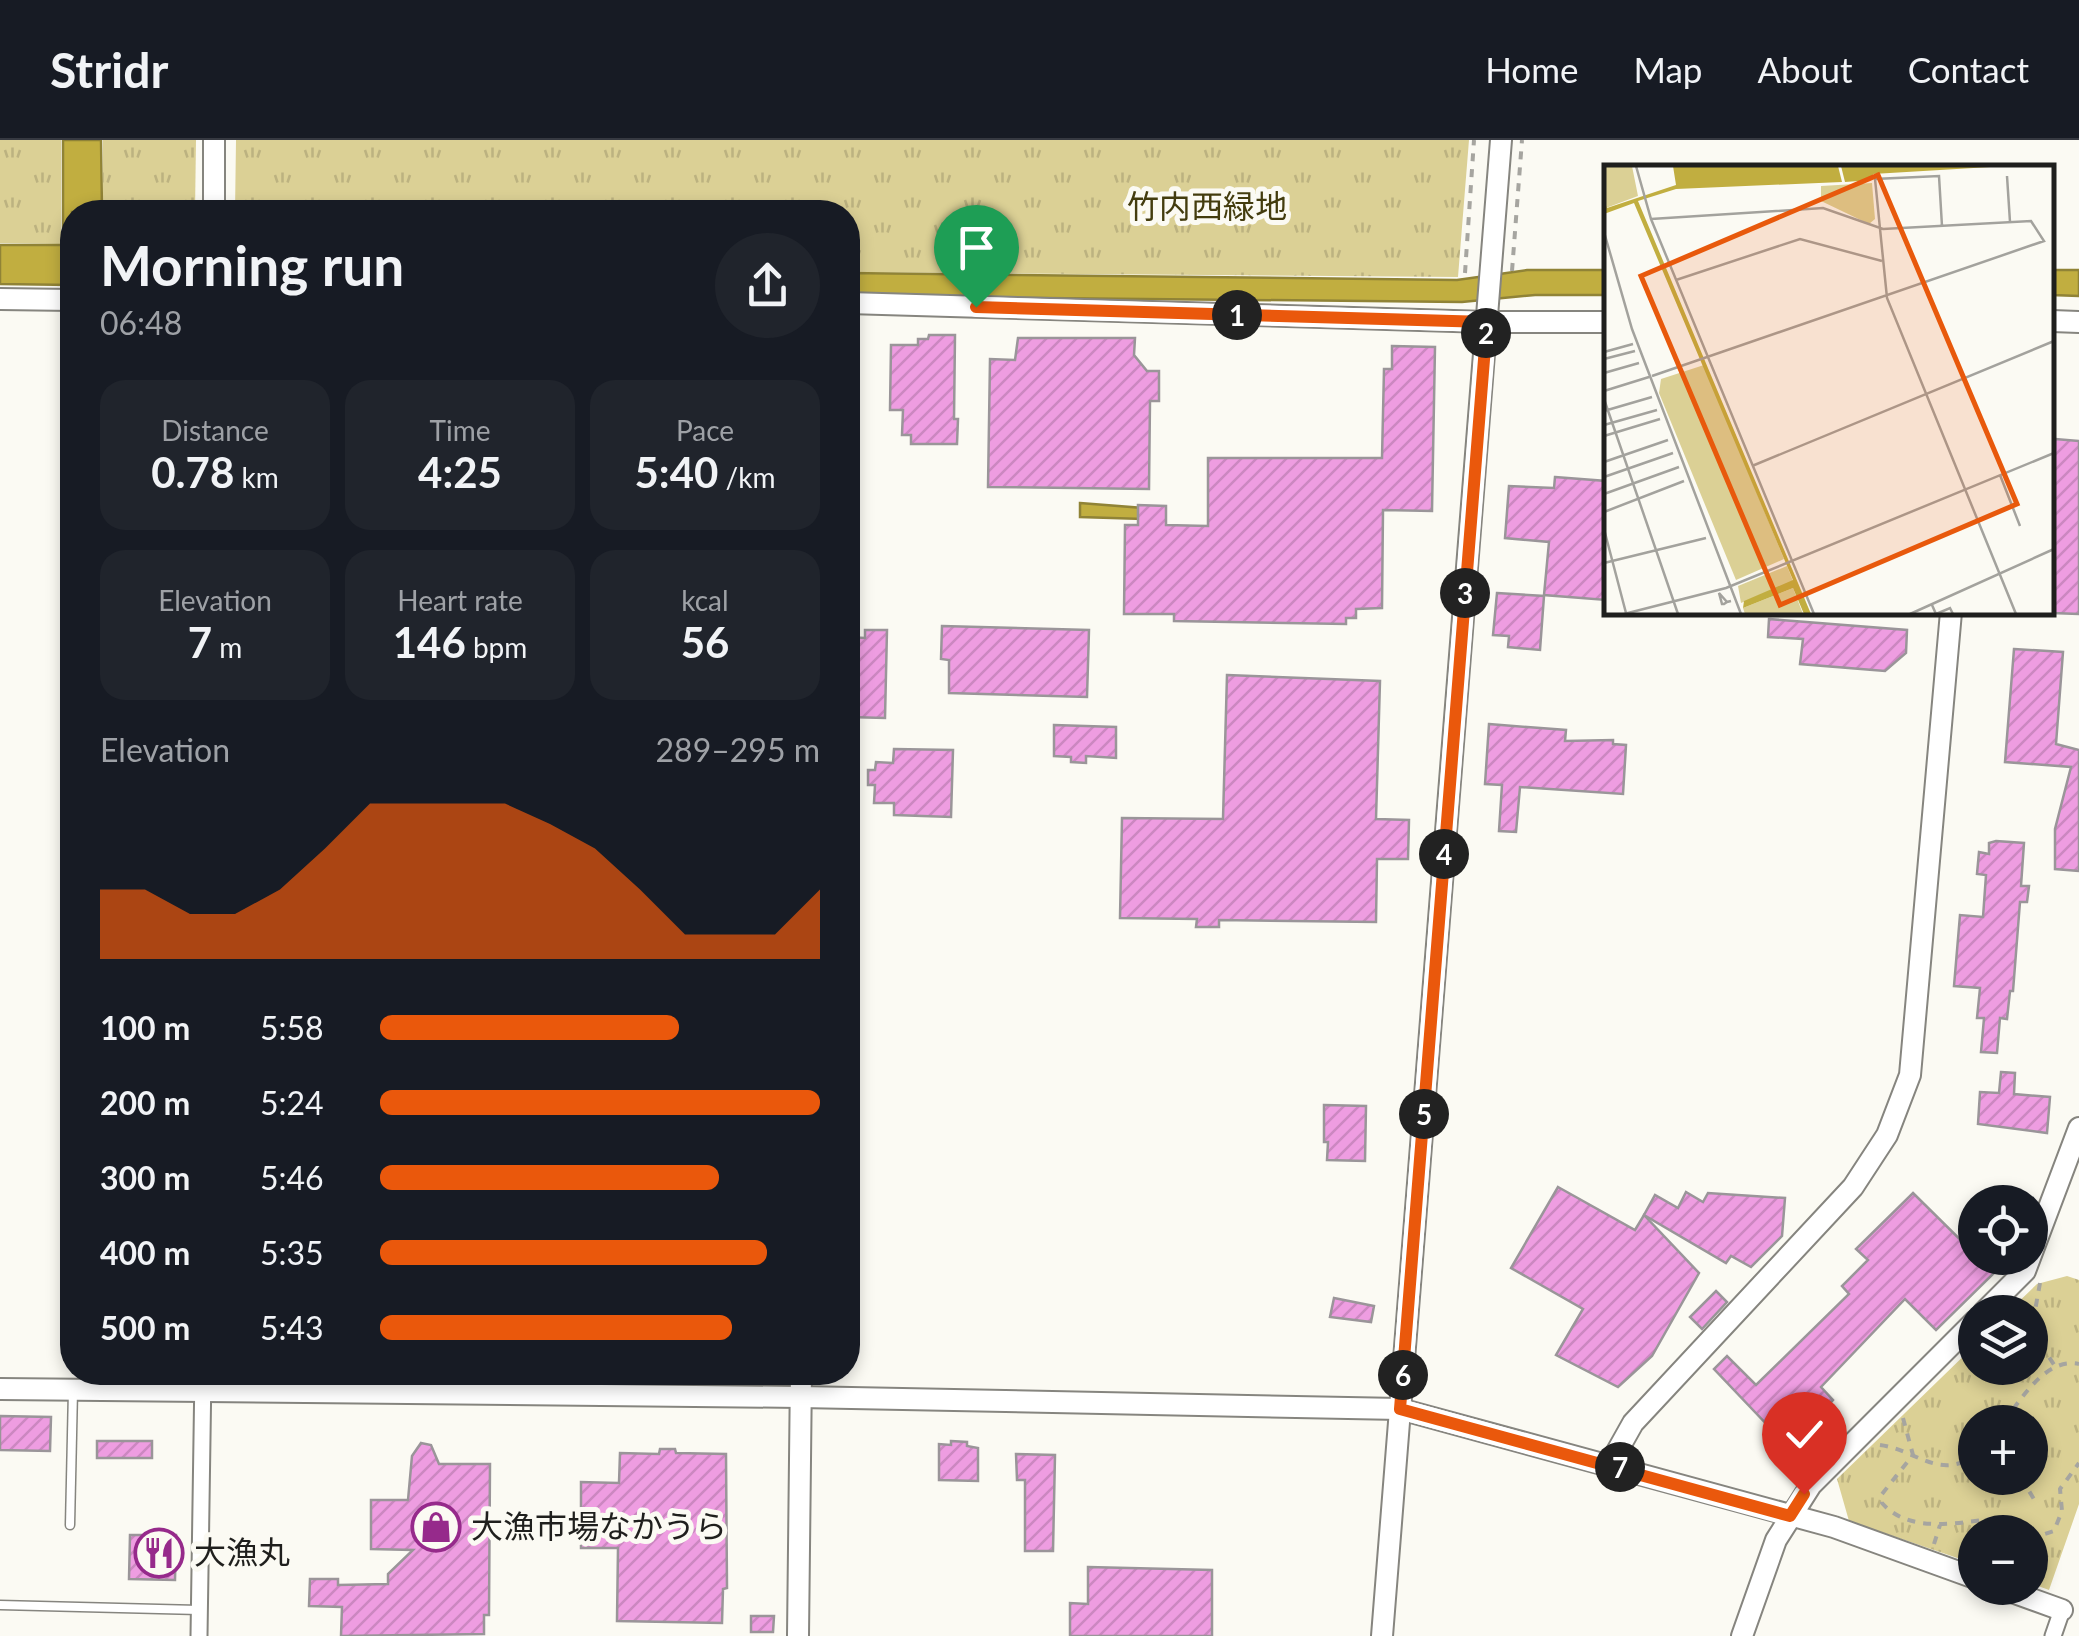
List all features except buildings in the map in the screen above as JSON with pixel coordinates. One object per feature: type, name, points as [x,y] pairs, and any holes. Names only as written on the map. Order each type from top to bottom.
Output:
[{"type":"street","points":[[214,140],[214,200]]},
{"type":"street","points":[[1382,1636],[1489,298],[1501,272],[1502,140]]},
{"type":"street","points":[[0,299],[60,300]]},
{"type":"street","points":[[860,303],[1604,322]]},
{"type":"street","points":[[1610,1464],[1633,1423],[1853,1187],[1887,1135],[1910,1075],[1951,615]]},
{"type":"street","points":[[2001,1295],[2026,1271],[2079,1128]]},
{"type":"street","points":[[1742,1636],[1776,1540],[1811,1484],[1958,1338]]},
{"type":"street","points":[[0,1390],[154,1385]]},
{"type":"street","points":[[199,1636],[203,1385]]},
{"type":"street","points":[[322,1385],[1400,1409],[1834,1527],[1958,1572]]},
{"type":"street","points":[[798,1636],[800,1385]]},
{"type":"street","points":[[2048,1605],[2062,1610],[2053,1636]]},
{"type":"lane","points":[[70,1525],[72,1390]]},
{"type":"lane","points":[[0,1605],[199,1610]]},
{"type":"path","points":[[1465,273],[1474,140]]},
{"type":"path","points":[[1501,272],[1522,140]]},
{"type":"path","points":[[2041,1278],[2034,1335],[2055,1366]]},
{"type":"path","points":[[2018,1405],[2044,1373],[2064,1363],[2079,1364]]},
{"type":"path","points":[[1903,1412],[1913,1455]]},
{"type":"path","points":[[1870,1444],[1898,1448],[1937,1466],[1958,1464]]},
{"type":"path","points":[[1913,1455],[1882,1494],[1882,1503],[1890,1512],[1913,1522],[1940,1525],[1958,1520]]},
{"type":"path","points":[[2048,1533],[2054,1531],[2062,1510],[2060,1488],[2079,1463]]},
{"type":"path","points":[[2031,1495],[2036,1504]]},
{"type":"path","points":[[1931,1552],[1940,1525]]},
{"type":"green space","points":[[0,140],[61,140],[60,244],[0,243]]},
{"type":"green space","points":[[103,140],[196,140],[195,200],[103,200]]},
{"type":"green space","name":"竹内西緑地","points":[[236,140],[1469,140],[1458,277],[860,272],[860,200],[235,200]]},
{"type":"green space","points":[[2067,1276],[2079,1280],[2079,1504],[2049,1590],[2048,1515],[1958,1515],[1958,1558],[1849,1521],[1837,1479],[1958,1362],[1958,1385],[2048,1385],[2048,1295],[2026,1295],[2037,1284]]},
{"type":"shaded area","points":[[63,140],[101,140],[102,200],[63,200]]},
{"type":"shaded area","points":[[0,245],[60,245],[60,285],[0,284]]},
{"type":"shaded area","points":[[1527,270],[1604,270],[1604,295],[1535,295],[1462,302],[860,296],[860,273],[1457,280]]},
{"type":"shaded area","points":[[2054,270],[2079,270],[2079,296],[2054,295]]},
{"type":"shaded area","points":[[1080,503],[1143,508],[1143,519],[1080,517]]},
{"type":"place","name":"大漁市場なかうら","points":[[436,1527]]},
{"type":"place","name":"大漁丸","points":[[159,1553]]},
{"type":"route","points":[[976,307],[1487,322],[1400,1409],[1790,1516],[1804,1494]]}]
